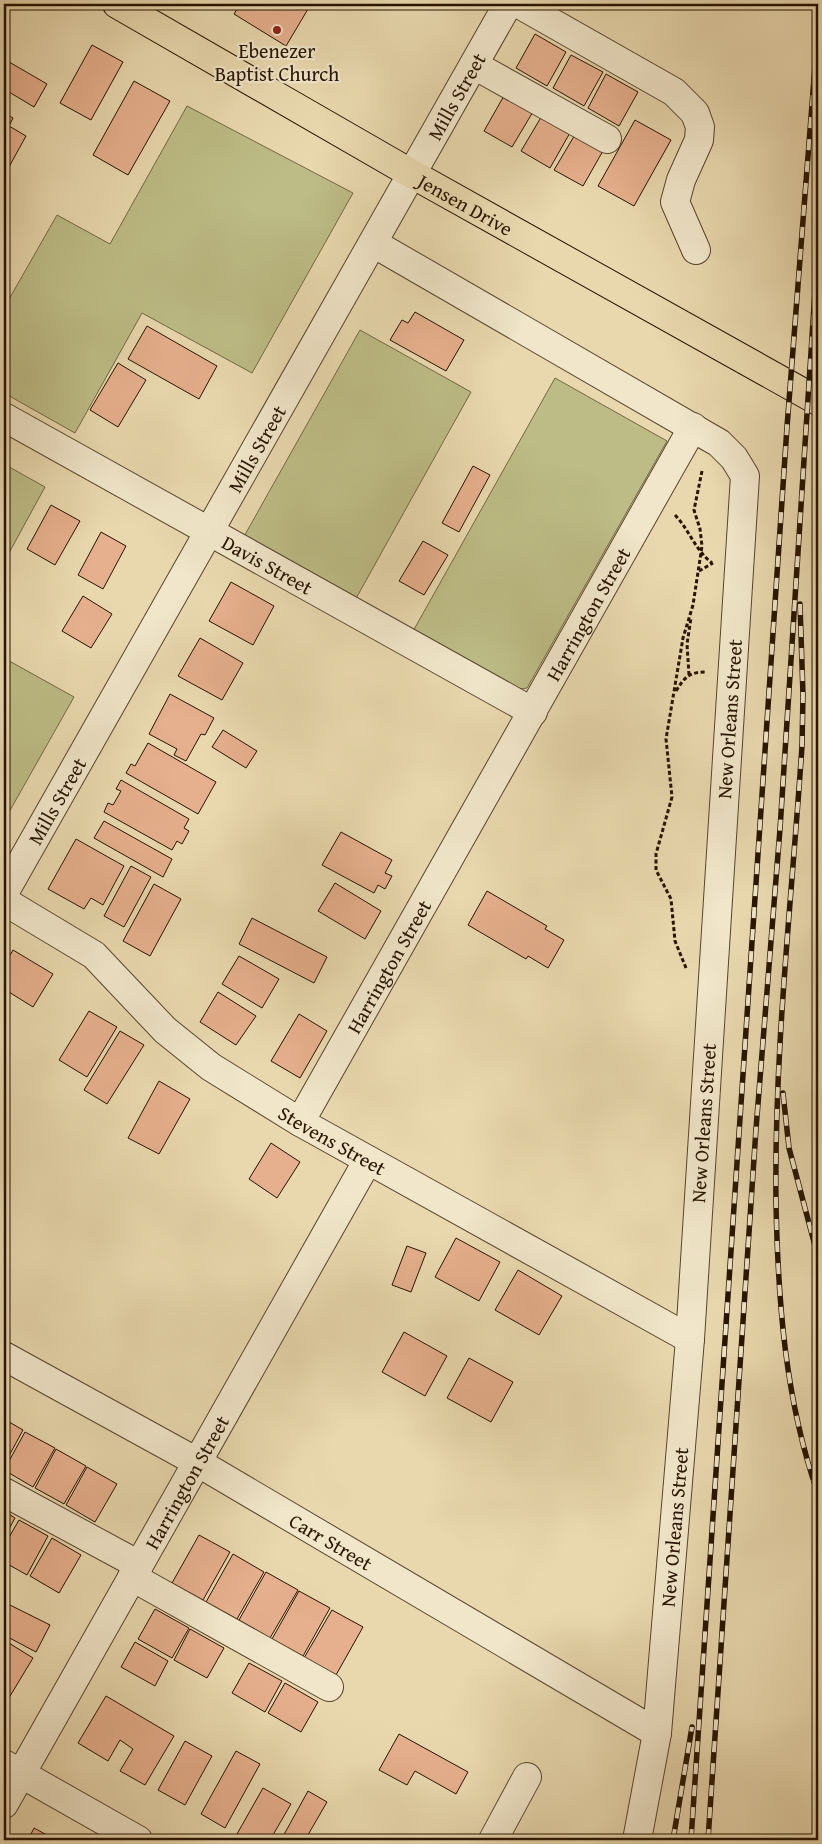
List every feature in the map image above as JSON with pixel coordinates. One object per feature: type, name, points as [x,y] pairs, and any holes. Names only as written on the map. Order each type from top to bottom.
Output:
[{"type":"main road","name":"Jensen Drive","points":[[117,4],[412,174],[818,401]]},
{"type":"street","name":"Mills Street","points":[[4,894],[508,4]]},
{"type":"street","points":[[519,4],[674,92],[695,113],[700,127],[699,140],[681,180],[675,202],[696,250]]},
{"type":"street","points":[[474,65],[607,139]]},
{"type":"street","points":[[372,243],[693,427]]},
{"type":"street","name":"Davis Street","points":[[4,417],[210,530],[533,712]]},
{"type":"street","name":"New Orleans Street","points":[[637,1840],[657,1733],[690,1339],[745,476],[734,458],[719,443],[693,427]]},
{"type":"street","name":"Harrington Street","points":[[300,1122],[693,427]]},
{"type":"street","name":"Stevens Street","points":[[4,901],[94,955],[165,1030],[211,1067],[300,1122],[690,1339]]},
{"type":"street","name":"Harrington Street","points":[[4,1804],[12,1768],[136,1571],[368,1160]]},
{"type":"street","name":"Carr Street","points":[[4,1356],[197,1462],[657,1733]]},
{"type":"street","points":[[4,1492],[328,1687]]},
{"type":"street","points":[[12,1768],[138,1840]]},
{"type":"street","points":[[493,1840],[527,1777]]},
{"type":"path","points":[[688,675],[687,644],[701,554],[700,529],[694,510],[698,483],[704,466],[719,443]]},
{"type":"path","points":[[654,497],[677,517],[701,554],[712,563]]},
{"type":"path","points":[[693,605],[683,638],[666,739],[672,797],[657,847],[656,870],[671,899],[675,941],[682,963],[692,975],[713,979]]},
{"type":"path","points":[[674,694],[684,678],[694,672],[732,673]]},
{"type":"shaded area","points":[[187,106],[353,193],[252,373],[142,313],[75,433],[4,393],[4,308],[57,215],[110,244]]},
{"type":"shaded area","points":[[360,330],[471,392],[354,602],[242,540]]},
{"type":"shaded area","points":[[555,378],[667,441],[527,688],[514,690],[412,633]]},
{"type":"shaded area","points":[[4,464],[45,487],[4,562]]},
{"type":"shaded area","points":[[4,658],[74,697],[4,821]]},
{"type":"building","name":"Ebenezer Baptist Church","points":[[240,4],[311,4],[286,46],[234,14]]},
{"type":"building","points":[[535,34],[566,52],[547,86],[516,68]]},
{"type":"building","points":[[92,45],[123,62],[91,120],[60,103]]},
{"type":"building","points":[[571,55],[603,72],[584,106],[553,88]]},
{"type":"building","points":[[4,59],[47,84],[34,107],[4,89]]},
{"type":"building","points":[[606,74],[638,92],[619,126],[588,108]]},
{"type":"building","points":[[134,81],[170,101],[128,175],[93,155]]},
{"type":"building","points":[[505,94],[534,110],[512,147],[484,131]]},
{"type":"building","points":[[4,113],[13,118],[9,126],[26,136],[4,176]]},
{"type":"building","points":[[543,114],[571,131],[550,168],[521,151]]},
{"type":"building","points":[[635,120],[671,140],[634,206],[598,186]]},
{"type":"building","points":[[576,133],[604,149],[583,186],[554,170]]},
{"type":"building","points":[[415,312],[464,340],[446,371],[390,340],[402,320],[408,323]]},
{"type":"building","points":[[147,326],[217,366],[199,399],[128,359]]},
{"type":"building","points":[[118,363],[146,380],[118,427],[90,410]]},
{"type":"building","points":[[473,466],[490,475],[459,532],[442,523]]},
{"type":"building","points":[[51,505],[80,521],[55,565],[27,549]]},
{"type":"building","points":[[101,532],[126,546],[103,589],[78,575]]},
{"type":"building","points":[[423,541],[448,555],[424,595],[399,581]]},
{"type":"building","points":[[231,582],[274,606],[253,645],[209,621]]},
{"type":"building","points":[[83,596],[112,614],[91,648],[62,631]]},
{"type":"building","points":[[200,638],[243,663],[222,700],[178,676]]},
{"type":"building","points":[[170,694],[214,718],[205,735],[201,734],[186,761],[174,755],[177,749],[149,734]]},
{"type":"building","points":[[223,730],[257,751],[246,768],[212,747]]},
{"type":"building","points":[[148,743],[216,782],[198,814],[126,773],[131,764],[135,766]]},
{"type":"building","points":[[121,780],[189,819],[184,828],[189,831],[182,844],[177,841],[172,850],[104,812],[108,803],[113,805],[121,791],[116,789]]},
{"type":"building","points":[[104,821],[172,859],[163,877],[94,838]]},
{"type":"building","points":[[341,832],[392,860],[385,873],[392,876],[385,889],[378,885],[374,893],[322,865]]},
{"type":"building","points":[[76,839],[124,866],[103,905],[91,898],[84,909],[48,889]]},
{"type":"building","points":[[131,866],[151,877],[124,927],[104,916]]},
{"type":"building","points":[[335,883],[381,911],[365,939],[318,911]]},
{"type":"building","points":[[154,884],[181,899],[150,956],[123,941]]},
{"type":"building","points":[[487,891],[547,926],[545,929],[564,940],[548,968],[528,956],[526,959],[468,925]]},
{"type":"building","points":[[252,918],[327,957],[314,983],[239,944]]},
{"type":"building","points":[[13,950],[53,974],[33,1007],[4,989],[4,965]]},
{"type":"building","points":[[239,956],[279,979],[262,1008],[222,984]]},
{"type":"building","points":[[218,992],[256,1016],[236,1045],[200,1022]]},
{"type":"building","points":[[89,1011],[117,1027],[87,1077],[59,1060]]},
{"type":"building","points":[[299,1014],[327,1031],[300,1078],[271,1061]]},
{"type":"building","points":[[120,1031],[144,1045],[107,1104],[84,1090]]},
{"type":"building","points":[[159,1081],[190,1099],[159,1154],[128,1138]]},
{"type":"building","points":[[271,1143],[300,1162],[277,1198],[249,1179]]},
{"type":"building","points":[[456,1238],[500,1262],[479,1301],[435,1277]]},
{"type":"building","points":[[407,1246],[426,1253],[411,1292],[392,1285]]},
{"type":"building","points":[[518,1270],[562,1296],[539,1335],[495,1310]]},
{"type":"building","points":[[404,1332],[447,1356],[425,1396],[382,1372]]},
{"type":"building","points":[[469,1358],[513,1382],[491,1422],[447,1398]]},
{"type":"building","points":[[4,1419],[23,1430],[4,1465]]},
{"type":"building","points":[[25,1432],[55,1448],[33,1487],[4,1470]]},
{"type":"building","points":[[56,1449],[86,1466],[64,1504],[35,1488]]},
{"type":"building","points":[[87,1467],[117,1484],[95,1522],[66,1505]]},
{"type":"building","points":[[4,1511],[15,1518],[4,1538]]},
{"type":"building","points":[[19,1520],[48,1536],[27,1575],[4,1562],[4,1546]]},
{"type":"building","points":[[199,1535],[230,1552],[203,1600],[172,1583]]},
{"type":"building","points":[[52,1538],[81,1555],[59,1593],[30,1576]]},
{"type":"building","points":[[233,1554],[264,1572],[237,1619],[206,1602]]},
{"type":"building","points":[[266,1572],[298,1590],[270,1638],[239,1620]]},
{"type":"building","points":[[299,1591],[330,1608],[303,1656],[272,1639]]},
{"type":"building","points":[[6,1603],[50,1625],[36,1652],[4,1635],[4,1607]]},
{"type":"building","points":[[155,1609],[189,1628],[172,1658],[138,1639]]},
{"type":"building","points":[[332,1610],[363,1627],[336,1675],[304,1658]]},
{"type":"building","points":[[190,1629],[224,1648],[207,1678],[174,1660]]},
{"type":"building","points":[[4,1640],[33,1658],[4,1706]]},
{"type":"building","points":[[135,1642],[168,1661],[155,1686],[121,1667]]},
{"type":"building","points":[[249,1663],[282,1681],[265,1712],[232,1693]]},
{"type":"building","points":[[285,1683],[318,1702],[301,1732],[268,1713]]},
{"type":"building","points":[[106,1696],[174,1736],[145,1785],[120,1771],[133,1749],[120,1740],[108,1761],[78,1743]]},
{"type":"building","points":[[399,1734],[468,1772],[456,1794],[415,1771],[407,1785],[379,1770]]},
{"type":"building","points":[[185,1741],[212,1756],[185,1805],[158,1790]]},
{"type":"building","points":[[236,1751],[260,1764],[225,1828],[201,1814]]},
{"type":"building","points":[[263,1788],[291,1804],[270,1840],[247,1840],[237,1834]]},
{"type":"building","points":[[308,1791],[327,1802],[305,1840],[281,1840]]},
{"type":"building","points":[[34,1828],[56,1840],[28,1840]]},
{"type":"railway","points":[[691,1840],[787,427],[818,27]]},
{"type":"railway","points":[[708,1840],[756,1129],[780,829],[818,245]]},
{"type":"railway","points":[[800,604],[803,695],[802,746],[784,974],[778,1088],[776,1203],[781,1314],[785,1350],[798,1422],[818,1494]]},
{"type":"railway","points":[[783,1093],[789,1148],[818,1257]]},
{"type":"railway","points":[[673,1840],[692,1727]]},
{"type":"place","name":"Ebenezer Baptist Church","points":[[277,30]]}]
